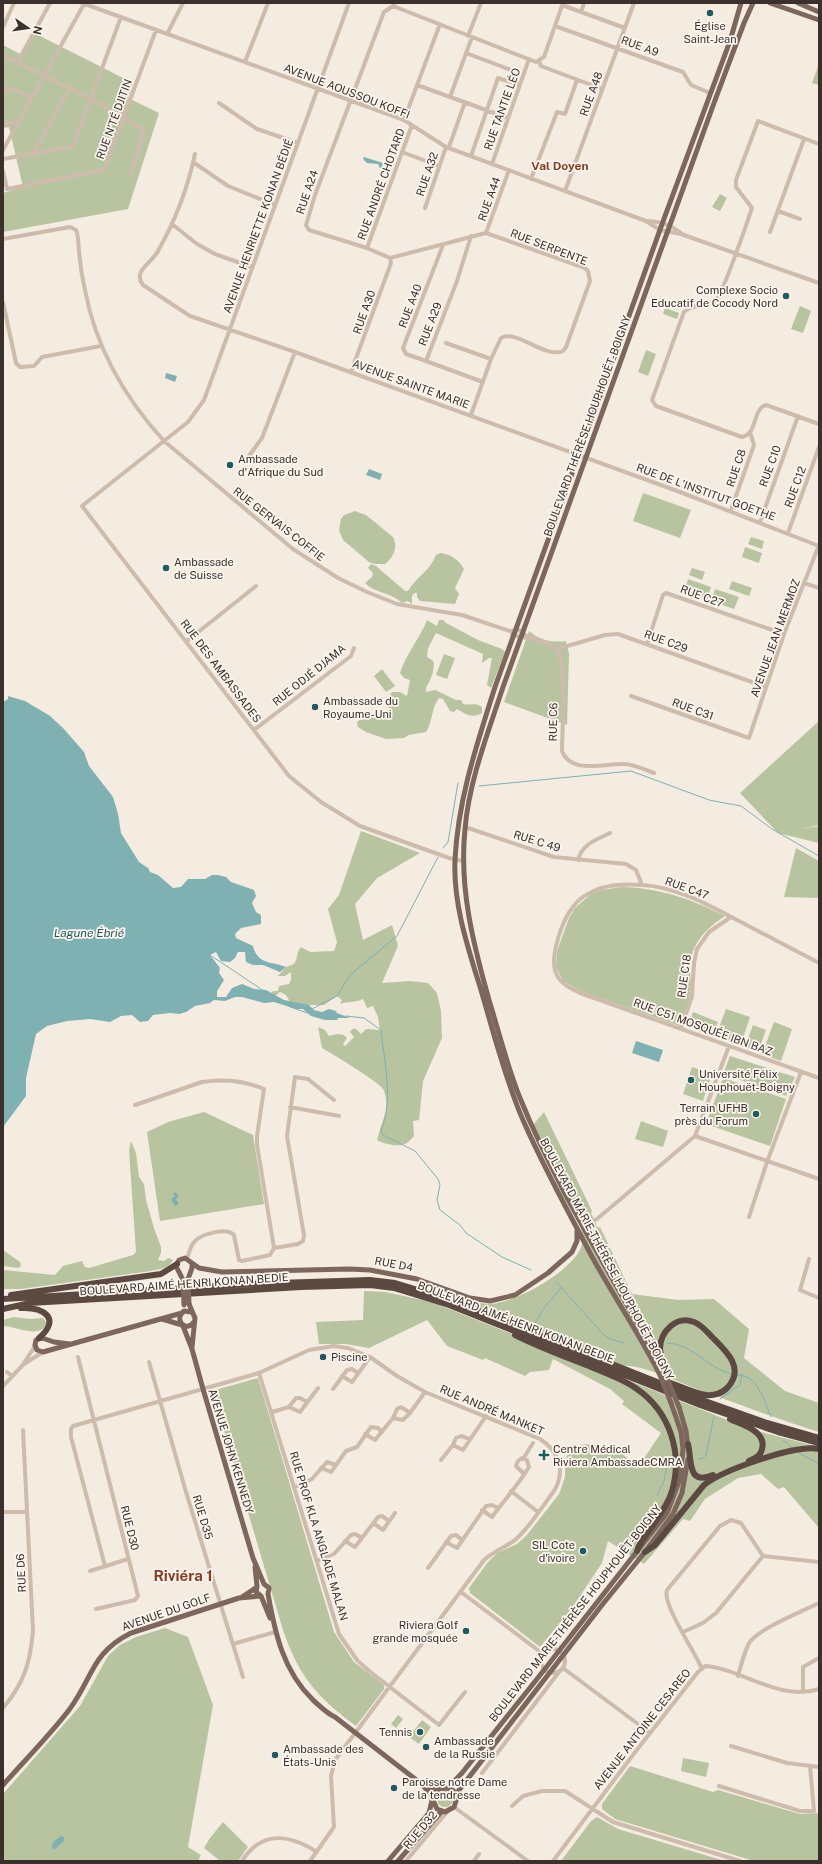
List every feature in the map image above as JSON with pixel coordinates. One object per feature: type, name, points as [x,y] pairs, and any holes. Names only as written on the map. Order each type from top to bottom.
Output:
[{"type":"highway","points":[[3,1298],[161,1274],[177,1264]]},
{"type":"highway","name":"BOULEVARD AIMÉ HENRI KONAN BEDIE","points":[[3,1298],[250,1284],[370,1280],[395,1283],[436,1295],[622,1367],[705,1401],[767,1423],[788,1435],[819,1443]]},
{"type":"highway","name":"BOULEVARD AIMÉ HENRI KONAN BEDIE","points":[[3,1309],[30,1303],[102,1300],[251,1289],[370,1285],[412,1292],[482,1318],[700,1405],[778,1429],[819,1438]]},
{"type":"highway","points":[[3,1309],[28,1307],[43,1311],[49,1319],[49,1325],[45,1333],[39,1338]]},
{"type":"highway","points":[[482,1318],[528,1341],[628,1383],[648,1397],[662,1415],[672,1437],[675,1452],[675,1477],[672,1492],[664,1510],[639,1544],[637,1551]]},
{"type":"highway","points":[[622,1367],[630,1368],[707,1395],[722,1392],[728,1387],[733,1375],[733,1362],[727,1352],[702,1327],[687,1320],[681,1320],[670,1326],[663,1335],[660,1348],[663,1376]]},
{"type":"highway","points":[[688,1444],[694,1473],[700,1478],[704,1479],[756,1458],[760,1454],[762,1448],[762,1440],[760,1436],[751,1428],[700,1405]]},
{"type":"highway","points":[[645,1552],[658,1540],[704,1485],[710,1480],[744,1466],[797,1449],[819,1449]]},
{"type":"main road","name":"BOULEVARD THÉRÈSE HOUPHOUËT-BOIGNY","points":[[455,860],[459,817],[467,777],[493,695],[578,455],[730,41],[741,3]]},
{"type":"main road","name":"BOULEVARD THÉRÈSE HOUPHOUËT-BOIGNY","points":[[463,861],[465,827],[470,796],[485,740],[690,171],[744,23],[753,3]]},
{"type":"main road","points":[[770,3],[819,20]]},
{"type":"main road","points":[[798,3],[819,12]]},
{"type":"main road","points":[[683,169],[690,171]]},
{"type":"main road","points":[[636,299],[643,302]]},
{"type":"main road","name":"BOULEVARD MARIE-THÉRÈSE HOUPHOUËT-BOIGNY","points":[[448,1788],[462,1773],[667,1512],[680,1479],[683,1463],[683,1441],[663,1376],[577,1226],[530,1136],[510,1085],[476,974],[463,924],[456,890],[455,860]]},
{"type":"main road","name":"BOULEVARD MARIE-THÉRÈSE HOUPHOUËT-BOIGNY","points":[[456,1794],[645,1552],[672,1514],[678,1504],[687,1471],[688,1444],[684,1424],[678,1407],[541,1145],[516,1088],[478,960],[464,888],[463,861]]},
{"type":"main road","name":"RUE D4","points":[[187,1259],[192,1264],[208,1270],[222,1272],[349,1269],[370,1270],[417,1279],[480,1301],[495,1301],[507,1298],[528,1288],[572,1252],[577,1241],[577,1226]]},
{"type":"main road","points":[[187,1259],[181,1259],[177,1264],[177,1271],[180,1274],[189,1273],[192,1268],[192,1264]]},
{"type":"main road","name":"AVENUE JOHN KENNEDY","points":[[189,1273],[185,1280],[186,1304],[179,1320],[183,1325],[192,1349],[202,1389],[253,1558],[264,1584],[269,1588],[268,1594],[275,1630]]},
{"type":"main road","name":"AVENUE JOHN KENNEDY","points":[[180,1274],[185,1280]]},
{"type":"main road","name":"AVENUE JOHN KENNEDY","points":[[186,1304],[195,1316],[192,1349]]},
{"type":"main road","points":[[70,1344],[58,1343],[39,1338],[35,1342],[35,1346],[39,1352],[45,1352],[182,1312],[191,1312]]},
{"type":"main road","points":[[161,1319],[189,1326],[195,1321]]},
{"type":"main road","points":[[45,1352],[49,1344],[47,1340]]},
{"type":"main road","name":"AVENUE JOHN KENNEDY","points":[[253,1558],[257,1593],[261,1596],[285,1660],[309,1696],[328,1714],[356,1732],[420,1782],[431,1788],[448,1788]]},
{"type":"main road","points":[[257,1587],[264,1584]]},
{"type":"main road","name":"AVENUE DU GOLF","points":[[239,1598],[257,1587]]},
{"type":"main road","points":[[261,1596],[268,1594]]},
{"type":"main road","name":"AVENUE DU GOLF","points":[[3,1785],[70,1709],[96,1661],[106,1649],[118,1639],[130,1633],[239,1598],[261,1596]]},
{"type":"main road","name":"AVENUE JOHN KENNEDY","points":[[420,1782],[433,1798],[437,1809],[445,1811]]},
{"type":"main road","points":[[398,1861],[445,1811],[454,1807],[457,1798],[456,1794],[448,1788]]},
{"type":"main road","points":[[388,1861],[428,1813],[433,1798],[439,1789]]},
{"type":"street","points":[[3,27],[4,20],[14,3]]},
{"type":"street","points":[[18,62],[50,3]]},
{"type":"street","points":[[3,150],[83,3]]},
{"type":"street","name":"AVENUE AOUSSOU KOFFI","points":[[83,3],[404,120],[447,147],[646,221],[660,230],[681,234]]},
{"type":"street","points":[[245,62],[268,3]]},
{"type":"street","name":"AVENUE HENRIETTE KONAN BÉDIÉ","points":[[164,441],[188,422],[198,411],[204,400],[349,3]]},
{"type":"street","points":[[450,97],[466,53],[481,3]]},
{"type":"street","points":[[581,12],[584,3]]},
{"type":"street","name":"RUE A48","points":[[565,191],[634,3]]},
{"type":"street","points":[[167,34],[182,4]]},
{"type":"street","points":[[351,101],[384,12],[394,4],[470,37],[536,62],[544,57],[563,4],[625,28]]},
{"type":"street","points":[[3,159],[73,146],[121,18]]},
{"type":"street","points":[[404,120],[440,24]]},
{"type":"street","name":"RUE A9","points":[[555,26],[684,72],[691,85],[710,92]]},
{"type":"street","name":"RUE N'TÉ DJITIN","points":[[3,170],[7,189],[104,170],[156,30]]},
{"type":"street","points":[[466,53],[511,70]]},
{"type":"street","points":[[3,55],[91,99],[144,130],[131,174]]},
{"type":"street","name":"RUE TANTIE LÉO","points":[[492,164],[529,60]]},
{"type":"street","points":[[539,61],[541,66],[602,89]]},
{"type":"street","points":[[471,156],[498,78],[520,85]]},
{"type":"street","points":[[531,179],[557,112],[565,114],[577,80]]},
{"type":"street","points":[[417,85],[508,118]]},
{"type":"street","points":[[3,92],[8,88],[13,89],[31,98]]},
{"type":"street","points":[[33,154],[70,88]]},
{"type":"street","name":"RUE A24","points":[[351,101],[315,195],[306,225],[309,230],[367,248],[390,258]]},
{"type":"street","name":"RUE A32","points":[[425,208],[439,166],[465,102]]},
{"type":"street","points":[[219,103],[258,129],[298,143]]},
{"type":"street","points":[[3,124],[19,121]]},
{"type":"street","points":[[819,144],[758,121],[736,180],[736,187],[752,208],[735,253],[717,299],[711,303],[689,308],[684,312],[652,400],[656,406],[742,437],[750,432],[759,409],[766,405],[819,424]]},
{"type":"street","name":"RUE ANDRÉ CHOTARD","points":[[367,248],[412,125]]},
{"type":"street","points":[[770,232],[804,139]]},
{"type":"street","points":[[402,152],[439,166]]},
{"type":"street","points":[[195,154],[172,224],[197,244],[215,254],[252,267]]},
{"type":"street","points":[[193,162],[228,186],[274,206]]},
{"type":"street","name":"RUE A44","points":[[486,233],[509,170]]},
{"type":"street","points":[[778,210],[800,219]]},
{"type":"street","name":"AVENUE AOUSSOU KOFFI","points":[[646,221],[663,223],[681,234]]},
{"type":"street","name":"AVENUE SAINTE MARIE","points":[[172,224],[153,259],[141,270],[139,275],[140,281],[186,314],[351,372],[586,458]]},
{"type":"street","name":"RUE GERVAIS COFFIE","points":[[3,239],[70,227],[76,230],[85,291],[101,346],[112,372],[123,390],[164,441],[293,549],[338,578],[366,592],[397,604],[462,614],[510,631]]},
{"type":"street","points":[[390,258],[486,233]]},
{"type":"street","name":"RUE SERPENTE","points":[[471,416],[491,359],[500,340],[507,336],[553,353],[564,351],[573,330],[590,277],[585,268],[486,233]]},
{"type":"street","points":[[681,234],[819,283]]},
{"type":"street","name":"RUE A29","points":[[471,236],[457,280],[426,361],[483,382]]},
{"type":"street","name":"RUE A40","points":[[426,361],[406,354],[403,348],[443,245]]},
{"type":"street","name":"RUE A30","points":[[351,372],[391,263],[390,258]]},
{"type":"street","points":[[3,302],[16,363],[20,367],[34,366],[42,356],[101,346]]},
{"type":"street","points":[[446,343],[491,359]]},
{"type":"street","points":[[246,460],[262,438],[295,352]]},
{"type":"street","name":"RUE C10","points":[[760,522],[798,416]]},
{"type":"street","name":"RUE C8","points":[[731,510],[754,445],[750,432]]},
{"type":"street","name":"RUE DES AMBASSADES","points":[[164,441],[82,506],[290,776],[321,802],[360,826],[455,860],[463,861]]},
{"type":"street","name":"RUE C12","points":[[788,533],[819,447]]},
{"type":"street","name":"RUE DE L'INSTITUT GOETHE","points":[[586,458],[731,510],[819,546]]},
{"type":"street","name":"AVENUE JEAN MERMOZ","points":[[748,738],[784,634],[819,546]]},
{"type":"street","points":[[804,583],[819,588]]},
{"type":"street","points":[[186,641],[256,586]]},
{"type":"street","name":"RUE C27","points":[[647,644],[663,595],[666,593],[784,634]]},
{"type":"street","points":[[510,631],[517,630],[523,632],[529,638]]},
{"type":"street","points":[[510,631],[514,636],[529,638],[557,649]]},
{"type":"street","name":"RUE C29","points":[[557,649],[613,634],[647,644],[766,687]]},
{"type":"street","name":"RUE ODJÉ DJAMA","points":[[254,730],[351,656],[354,648]]},
{"type":"street","name":"RUE C6","points":[[557,649],[562,657],[563,669],[562,751],[564,756],[569,761],[584,766],[624,764],[654,774]]},
{"type":"street","name":"RUE C31","points":[[631,696],[748,738]]},
{"type":"street","name":"RUE C 49","points":[[465,827],[554,857],[626,864],[636,870],[642,885]]},
{"type":"street","points":[[578,860],[582,849],[610,833]]},
{"type":"street","name":"RUE C47","points":[[580,994],[562,982],[553,968],[555,950],[567,917],[573,907],[591,892],[602,888],[621,885],[642,885],[683,894],[731,917],[819,963]]},
{"type":"street","name":"RUE C18","points":[[681,1029],[692,996],[694,963],[697,948],[709,932],[731,917]]},
{"type":"street","name":"RUE C51 MOSQUÉE IBN BAZ","points":[[580,994],[819,1078]]},
{"type":"street","points":[[584,1227],[596,1220],[695,1136],[729,1046]]},
{"type":"street","points":[[749,1217],[767,1162],[801,1072]]},
{"type":"street","points":[[274,1248],[298,1244],[303,1241],[304,1235],[287,1141],[287,1130],[294,1079],[297,1076],[308,1079],[334,1100]]},
{"type":"street","points":[[135,1105],[211,1080],[235,1082],[264,1089],[257,1145],[274,1248],[270,1255],[242,1261],[239,1260],[234,1235],[231,1232],[225,1231],[198,1239],[191,1247],[187,1259]]},
{"type":"street","points":[[290,1107],[339,1116]]},
{"type":"street","points":[[695,1136],[819,1179]]},
{"type":"street","points":[[809,1259],[800,1290],[819,1298]]},
{"type":"street","points":[[3,1386],[22,1366],[35,1346]]},
{"type":"street","name":"RUE ANDRÉ MANKET","points":[[202,1389],[260,1373],[299,1354],[322,1347],[348,1348],[370,1357],[397,1376],[425,1392],[540,1439],[548,1444],[557,1455],[560,1470],[558,1484],[538,1512],[514,1541],[487,1557],[333,1764],[331,1776],[334,1827],[310,1861]]},
{"type":"street","points":[[22,1366],[45,1352]]},
{"type":"street","name":"RUE D30","points":[[78,1357],[137,1598],[96,1609]]},
{"type":"street","points":[[342,1376],[351,1383],[370,1357]]},
{"type":"street","name":"RUE D35","points":[[149,1362],[243,1677]]},
{"type":"street","points":[[333,1389],[349,1369],[358,1373]]},
{"type":"street","points":[[7,1372],[12,1376]]},
{"type":"street","name":"RUE PROF KLA ANGLADE MALAN","points":[[260,1373],[339,1634],[357,1660],[439,1725],[465,1692]]},
{"type":"street","points":[[272,1412],[289,1407],[300,1412],[318,1388]]},
{"type":"street","points":[[105,1566],[70,1433],[73,1426],[202,1389]]},
{"type":"street","points":[[393,1418],[402,1420],[410,1413],[425,1392]]},
{"type":"street","points":[[289,1407],[293,1400],[298,1398],[307,1402]]},
{"type":"street","points":[[365,1434],[375,1440],[393,1418],[399,1407],[404,1408],[410,1413]]},
{"type":"street","points":[[452,1445],[462,1450],[486,1416]]},
{"type":"street","points":[[321,1468],[330,1473],[346,1451],[357,1447],[365,1434],[374,1427],[382,1432]]},
{"type":"street","name":"RUE D6","points":[[3,1708],[16,1694],[22,1681],[31,1651],[33,1631],[23,1430]]},
{"type":"street","points":[[441,1460],[458,1436],[470,1439]]},
{"type":"street","points":[[524,1474],[516,1466],[518,1461],[523,1459],[533,1443]]},
{"type":"street","points":[[482,1510],[492,1517],[524,1474],[529,1464],[527,1460],[523,1459]]},
{"type":"street","points":[[295,1487],[312,1479],[327,1462],[336,1465]]},
{"type":"street","points":[[510,1491],[538,1512]]},
{"type":"street","points":[[446,1542],[456,1549],[482,1510],[488,1505],[498,1508]]},
{"type":"street","points":[[3,1512],[27,1512]]},
{"type":"street","points":[[373,1523],[382,1530],[395,1513]]},
{"type":"street","points":[[346,1541],[355,1547],[380,1516],[389,1521]]},
{"type":"street","points":[[702,1669],[665,1598],[667,1590],[720,1526],[731,1520],[741,1523],[763,1556]]},
{"type":"street","points":[[317,1561],[334,1554],[353,1534],[362,1538]]},
{"type":"street","points":[[428,1568],[446,1542],[453,1535],[462,1540]]},
{"type":"street","points":[[763,1556],[819,1562]]},
{"type":"street","points":[[683,1632],[703,1623],[716,1613],[763,1556]]},
{"type":"street","points":[[90,1571],[128,1559]]},
{"type":"street","points":[[461,1592],[544,1654]]},
{"type":"street","points":[[738,1676],[742,1661],[753,1639],[762,1632],[819,1603]]},
{"type":"street","points":[[232,1644],[275,1630]]},
{"type":"street","points":[[482,1774],[563,1668],[566,1661],[564,1654],[559,1650],[548,1650],[544,1654],[541,1662],[544,1669],[549,1673],[559,1672]]},
{"type":"street","points":[[803,1692],[803,1668],[819,1658]]},
{"type":"street","name":"AVENUE ANTOINE CESAREO","points":[[553,1861],[650,1733],[698,1672],[705,1666],[785,1690],[803,1692],[819,1689]]},
{"type":"street","points":[[563,1668],[650,1733]]},
{"type":"street","points":[[731,1746],[781,1762],[819,1767]]},
{"type":"street","points":[[719,1786],[800,1811],[814,1811],[810,1766]]},
{"type":"street","points":[[512,1806],[523,1796],[553,1790],[565,1791],[571,1793],[593,1809],[619,1824],[740,1861]]},
{"type":"street","points":[[454,1807],[528,1861]]},
{"type":"street","name":"RUE D32","points":[[406,1861],[445,1811]]},
{"type":"street","points":[[242,1861],[254,1846],[269,1839],[288,1839],[303,1844],[317,1852]]},
{"type":"street","points":[[474,1861],[479,1854]]},
{"type":"green space","points":[[32,32],[133,83],[128,98],[159,113],[128,209],[3,232],[3,193],[23,187],[9,127],[3,128],[3,45],[20,54]]},
{"type":"green space","points":[[819,64],[819,85],[812,83]]},
{"type":"green space","points":[[720,194],[727,198],[720,211],[712,207]]},
{"type":"green space","points":[[800,306],[811,311],[803,333],[791,329]]},
{"type":"green space","points":[[665,308],[679,313],[677,319],[663,314]]},
{"type":"green space","points":[[646,350],[656,354],[648,376],[638,372]]},
{"type":"green space","points":[[643,493],[691,510],[680,538],[633,521]]},
{"type":"green space","points":[[355,511],[366,515],[393,537],[395,544],[394,552],[385,564],[375,564],[369,562],[343,540],[339,530],[341,519],[344,515]]},
{"type":"green space","points":[[751,537],[764,541],[762,549],[748,544]]},
{"type":"green space","points":[[745,547],[762,553],[759,563],[742,557]]},
{"type":"green space","points":[[441,553],[455,558],[464,569],[455,588],[459,594],[455,604],[420,601],[417,597],[417,593],[414,593],[412,596],[412,604],[408,601],[402,603],[398,599],[373,589],[365,583],[372,577],[373,573],[368,568],[371,564],[376,566],[405,591],[408,591],[415,581],[427,569],[436,555]]},
{"type":"green space","points":[[692,568],[705,572],[702,580],[689,575]]},
{"type":"green space","points":[[688,579],[711,587],[707,600],[684,592]]},
{"type":"green space","points":[[732,581],[752,588],[749,596],[729,589]]},
{"type":"green space","points":[[715,589],[739,597],[734,609],[711,601]]},
{"type":"green space","points":[[427,620],[437,626],[439,620],[443,620],[478,640],[502,649],[505,652],[491,688],[487,685],[492,658],[489,658],[482,663],[483,654],[436,633],[428,648],[427,657],[433,661],[434,667],[431,679],[426,687],[426,692],[435,690],[456,700],[461,700],[463,704],[474,704],[482,707],[482,713],[472,716],[457,709],[454,712],[450,711],[443,699],[439,698],[436,702],[426,732],[409,735],[404,738],[386,739],[366,732],[358,727],[357,722],[380,710],[384,716],[387,716],[389,709],[386,700],[392,692],[400,692],[407,696],[410,680],[404,678],[400,673]]},
{"type":"green space","points":[[529,631],[537,637],[546,640],[556,642],[566,641],[569,654],[567,725],[504,702]]},
{"type":"green space","points":[[444,654],[455,658],[447,679],[436,675]]},
{"type":"green space","points":[[382,669],[395,686],[386,692],[374,676]]},
{"type":"green space","points":[[819,721],[819,825],[801,829],[819,826],[819,843],[778,833],[740,793]]},
{"type":"green space","points":[[361,831],[420,853],[377,878],[355,904],[363,940],[392,925],[398,946],[382,983],[410,981],[428,983],[437,993],[441,1011],[442,1038],[423,1081],[419,1120],[413,1121],[414,1136],[408,1142],[400,1145],[387,1144],[377,1140],[386,1110],[385,1094],[380,1085],[322,1048],[318,1027],[325,1030],[329,1036],[338,1034],[344,1035],[347,1038],[343,1044],[345,1046],[354,1037],[350,1032],[352,1029],[356,1029],[361,1034],[366,1029],[380,1030],[378,1017],[373,1006],[367,1008],[363,999],[340,1004],[342,1000],[337,996],[324,1005],[299,1005],[295,1002],[290,1002],[286,995],[280,992],[275,996],[271,993],[273,991],[278,991],[279,986],[289,984],[291,980],[291,972],[285,976],[278,976],[286,967],[294,964],[298,951],[301,947],[310,952],[334,951],[337,942],[328,909],[339,895]]},
{"type":"green space","points":[[796,848],[819,861],[819,898],[784,897]]},
{"type":"green space","points":[[621,887],[662,892],[700,904],[725,916],[706,931],[693,951],[690,967],[691,987],[687,1006],[680,1026],[580,991],[563,981],[556,967],[557,951],[569,918],[575,908],[592,893]]},
{"type":"green space","points":[[726,1009],[750,1017],[741,1044],[716,1036]]},
{"type":"green space","points":[[693,1012],[718,1022],[714,1035],[688,1026]]},
{"type":"green space","points":[[774,1022],[792,1029],[781,1061],[762,1054]]},
{"type":"green space","points":[[753,1025],[766,1030],[758,1052],[745,1047]]},
{"type":"green space","points":[[730,1056],[795,1077],[786,1096],[723,1074]]},
{"type":"green space","points":[[692,1067],[712,1074],[703,1101],[683,1094]]},
{"type":"green space","points":[[723,1078],[786,1099],[770,1146],[706,1124]]},
{"type":"green space","points":[[204,1112],[253,1135],[264,1204],[160,1221],[147,1132],[168,1122]]},
{"type":"green space","points":[[544,1112],[592,1211],[591,1213],[598,1228],[600,1227],[632,1294],[678,1300],[714,1299],[749,1329],[744,1358],[785,1391],[819,1403],[819,1432],[756,1411],[649,1370],[624,1366],[451,1298],[452,1294],[488,1304],[499,1303],[513,1298],[529,1291],[560,1272],[572,1261],[580,1250],[583,1239],[580,1227],[560,1190],[532,1126]]},
{"type":"green space","points":[[641,1121],[668,1131],[663,1147],[635,1139]]},
{"type":"green space","points":[[131,1141],[136,1153],[139,1177],[144,1184],[146,1200],[161,1247],[161,1253],[158,1260],[164,1261],[168,1258],[173,1260],[171,1263],[164,1268],[151,1271],[21,1289],[3,1289],[3,1270],[55,1275],[63,1266],[82,1261],[85,1267],[89,1268],[133,1255],[136,1252],[129,1150]]},
{"type":"green space","points":[[3,1250],[20,1262],[21,1266],[18,1268],[3,1266]]},
{"type":"green space","points":[[364,1291],[385,1292],[432,1302],[750,1429],[819,1447],[819,1528],[784,1487],[778,1489],[761,1474],[738,1478],[705,1499],[690,1521],[683,1519],[644,1564],[608,1541],[602,1563],[572,1608],[540,1647],[470,1593],[469,1588],[488,1562],[497,1553],[517,1544],[527,1535],[559,1494],[565,1477],[565,1461],[571,1446],[574,1448],[589,1444],[604,1448],[606,1445],[623,1454],[637,1469],[661,1433],[622,1404],[624,1401],[610,1389],[553,1359],[549,1370],[530,1372],[525,1376],[485,1358],[483,1360],[447,1346],[427,1320],[369,1348],[346,1344],[319,1344],[316,1322],[363,1320]]},
{"type":"green space","points":[[14,1317],[30,1319],[43,1318],[47,1323],[44,1328],[39,1331],[27,1331],[3,1326],[3,1320]]},
{"type":"green space","points":[[258,1378],[334,1632],[354,1662],[384,1685],[384,1689],[356,1726],[330,1705],[311,1685],[296,1661],[289,1646],[212,1391]]},
{"type":"green space","points":[[165,1628],[188,1637],[213,1705],[188,1847],[201,1855],[198,1861],[3,1861],[3,1794],[80,1706],[108,1656],[120,1645],[136,1637]]},
{"type":"green space","points":[[398,1715],[403,1719],[396,1728],[391,1724]]},
{"type":"green space","name":"Tennis","points":[[422,1720],[431,1727],[419,1744],[409,1737]]},
{"type":"green space","points":[[683,1758],[709,1763],[706,1777],[681,1771]]},
{"type":"green space","points":[[630,1766],[713,1792],[718,1790],[800,1814],[819,1813],[819,1861],[754,1861],[615,1819],[602,1809],[602,1804]]},
{"type":"green space","points":[[445,1791],[451,1793],[453,1799],[451,1805],[445,1807],[439,1805],[437,1799],[439,1793]]},
{"type":"green space","points":[[597,1817],[618,1829],[725,1861],[561,1861],[591,1821]]},
{"type":"green space","points":[[223,1822],[248,1847],[238,1861],[220,1861],[204,1848]]},
{"type":"water","points":[[364,157],[383,163],[382,168],[380,168],[378,164],[367,163],[363,159]]},
{"type":"water","points":[[166,373],[177,376],[175,382],[165,378]]},
{"type":"water","points":[[369,469],[382,474],[380,480],[366,475]]},
{"type":"water","name":"Lagune Ébrié","points":[[8,696],[25,701],[50,716],[63,728],[84,752],[89,766],[113,797],[121,833],[139,862],[148,868],[150,872],[158,875],[173,888],[181,887],[188,879],[205,879],[212,875],[218,875],[226,877],[231,882],[254,890],[256,896],[252,903],[256,912],[261,915],[261,924],[241,928],[235,934],[236,938],[253,946],[255,952],[262,959],[286,967],[280,972],[263,965],[253,965],[246,962],[245,952],[238,952],[235,958],[230,962],[221,961],[216,952],[210,955],[220,968],[219,973],[224,980],[217,991],[217,997],[226,997],[232,988],[242,984],[254,989],[266,990],[284,1000],[309,1005],[314,1010],[322,1012],[329,1009],[350,1018],[325,1020],[311,1016],[303,1009],[296,1009],[274,1002],[264,1003],[242,997],[235,997],[225,1001],[214,1000],[210,1003],[195,1006],[186,1012],[179,1014],[170,1013],[153,1015],[148,1021],[140,1022],[132,1015],[121,1016],[110,1022],[90,1019],[67,1021],[47,1026],[36,1034],[26,1078],[26,1096],[3,1127],[3,702],[8,699]]},
{"type":"water","points":[[636,1041],[663,1050],[659,1062],[632,1053]]},
{"type":"water","points":[[175,1192],[179,1196],[176,1199],[179,1204],[175,1206],[171,1199],[175,1196],[173,1194]]},
{"type":"water","points":[[61,1836],[64,1837],[64,1841],[54,1850],[52,1847],[53,1842]]},
{"type":"waterway","points":[[479,786],[631,771],[709,800],[741,806],[772,829],[819,856]]},
{"type":"waterway","points":[[443,848],[448,842],[458,783]]},
{"type":"waterway","points":[[312,1009],[337,996],[350,975],[397,936],[438,857]]},
{"type":"waterway","points":[[210,955],[264,991]]},
{"type":"waterway","points":[[288,1006],[307,1013]]},
{"type":"waterway","points":[[346,1016],[364,1018],[381,1030],[388,1093],[385,1118],[381,1130],[383,1135],[415,1151],[438,1179],[440,1185],[437,1200],[440,1210],[460,1225],[466,1233],[502,1257],[531,1270]]},
{"type":"waterway","points":[[557,1283],[604,1335],[610,1339],[624,1343]]},
{"type":"waterway","points":[[533,1326],[544,1308],[561,1288]]},
{"type":"waterway","points":[[667,1343],[685,1347],[715,1367],[731,1374]]},
{"type":"waterway","points":[[720,1399],[740,1385],[742,1374]]},
{"type":"waterway","points":[[737,1375],[744,1376],[755,1384],[763,1396],[771,1417]]},
{"type":"waterway","points":[[698,1459],[703,1458],[706,1455],[714,1416]]},
{"type":"waterway","points":[[783,1440],[793,1449]]},
{"type":"waterway","points":[[799,1453],[819,1464]]},
{"type":"waterway","points":[[657,1495],[664,1481],[668,1460]]},
{"type":"place","name":"Église Saint-Jean","points":[[710,13]]},
{"type":"place","name":"Complexe Socio Educatif de Cocody Nord","points":[[786,296]]},
{"type":"place","name":"Ambassade d'Afrique du Sud","points":[[230,465]]},
{"type":"place","name":"Ambassade de Suisse","points":[[166,568]]},
{"type":"place","name":"Ambassade du Royaume-Uni","points":[[315,707]]},
{"type":"place","name":"Université Félix Houphouët-Boigny","points":[[691,1080]]},
{"type":"place","name":"Terrain UFHB près du Forum","points":[[756,1114]]},
{"type":"place","name":"Piscine","points":[[323,1357]]},
{"type":"place","name":"Centre Médical Riviera AmbassadeCMRA","points":[[544,1455]]},
{"type":"place","name":"SIL Cote d'ivoire","points":[[583,1551]]},
{"type":"place","name":"Riviera Golf grande mosquée","points":[[466,1631]]},
{"type":"place","name":"Tennis","points":[[420,1732]]},
{"type":"place","name":"Ambassade de la Russie","points":[[426,1747]]},
{"type":"place","name":"Ambassade des États-Unis","points":[[275,1755]]},
{"type":"place","name":"Paroisse notre Dame de la tendresse","points":[[394,1788]]},
{"type":"district","name":"Val Doyen","points":[[560,166]]},
{"type":"district","name":"Riviéra 1","points":[[183,1575]]}]
